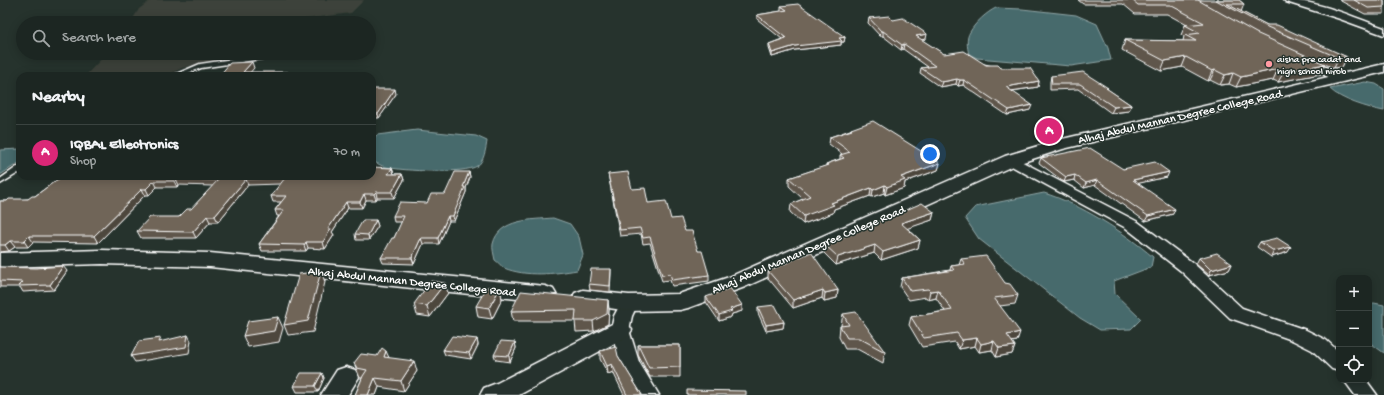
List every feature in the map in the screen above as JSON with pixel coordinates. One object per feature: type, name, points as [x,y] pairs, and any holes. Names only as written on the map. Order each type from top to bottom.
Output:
[{"type":"street","points":[[1289,0],[1344,17],[1384,32]]},
{"type":"street","points":[[1290,55],[1341,78]]},
{"type":"street","name":"Alhaj Abdul Mannan Degree College Road","points":[[0,260],[102,257],[210,260],[629,303],[680,302],[737,282],[1011,160],[1058,145],[1384,68]]},
{"type":"street","points":[[1011,160],[1132,225],[1187,267],[1236,313],[1299,335],[1319,345],[1336,361]]},
{"type":"street","points":[[629,303],[623,316],[620,330],[630,363],[649,395]]},
{"type":"street","points":[[493,395],[506,390],[620,330]]},
{"type":"street","points":[[1357,383],[1367,395]]},
{"type":"lane","points":[[185,72],[200,66],[240,60]]},
{"type":"lane","points":[[0,182],[16,172]]},
{"type":"shaded area","points":[[151,0],[364,0],[351,13],[328,16],[134,16],[139,9]]},
{"type":"shaded area","points":[[100,60],[218,60],[182,68],[174,72],[89,72]]},
{"type":"water","points":[[996,8],[1022,9],[1076,15],[1097,24],[1108,48],[1111,60],[1071,66],[977,58],[969,54],[967,43],[969,34],[982,18]]},
{"type":"water","points":[[1365,82],[1376,84],[1384,89],[1384,111],[1363,106],[1348,100],[1330,89]]},
{"type":"water","points":[[417,130],[476,136],[487,141],[483,158],[477,166],[471,169],[418,171],[384,167],[376,163],[377,135]]},
{"type":"water","points":[[16,149],[16,165],[0,175],[0,150]]},
{"type":"water","points":[[1044,193],[1087,211],[1129,238],[1153,257],[1151,267],[1114,281],[1115,294],[1141,319],[1131,329],[1100,330],[1080,318],[979,239],[965,218],[975,207]]},
{"type":"water","points":[[553,218],[570,224],[579,237],[583,255],[577,270],[559,273],[521,273],[504,268],[495,260],[493,244],[496,236],[502,229],[509,225],[527,220]]},
{"type":"water","points":[[1372,303],[1384,305],[1384,353],[1372,344]]},
{"type":"building","points":[[1132,0],[1198,0],[1256,33],[1325,64],[1284,72],[1278,69],[1241,77],[1233,73],[1225,75],[1215,70],[1212,71],[1186,57],[1165,61],[1125,40],[1196,41],[1185,35],[1200,33],[1185,25],[1204,23],[1170,5],[1138,5]]},
{"type":"building","points":[[1216,0],[1239,0],[1244,4],[1227,4],[1267,25],[1277,25],[1347,57],[1339,58],[1265,26]]},
{"type":"building","points":[[1354,0],[1384,0],[1384,7],[1368,8]]},
{"type":"building","points":[[798,4],[845,37],[839,38],[842,41],[795,46],[772,53],[769,44],[786,38],[757,15],[787,10],[781,6]]},
{"type":"building","points":[[889,16],[893,20],[903,18],[927,34],[916,36],[944,54],[964,51],[986,65],[998,65],[1001,68],[1030,68],[1039,81],[1006,87],[1032,105],[1009,110],[964,80],[957,79],[942,82],[921,68],[935,66],[904,44],[902,45],[881,31],[869,18]]},
{"type":"building","points":[[252,62],[243,72],[222,72],[230,63]]},
{"type":"building","points":[[1083,72],[1131,105],[1114,107],[1080,84],[1052,84],[1051,76]]},
{"type":"building","points":[[376,89],[395,89],[378,114],[376,114]]},
{"type":"building","points":[[873,121],[940,163],[901,177],[905,180],[887,187],[885,185],[873,190],[871,188],[831,203],[834,205],[804,216],[791,204],[810,196],[789,178],[844,158],[840,155],[850,152],[830,137]]},
{"type":"building","points":[[1090,148],[1123,169],[1155,162],[1169,172],[1133,180],[1175,209],[1148,216],[1097,180],[1086,183],[1075,175],[1066,177],[1041,158]]},
{"type":"building","points":[[376,167],[392,168],[388,174],[402,174],[392,192],[364,194],[360,202],[346,202],[328,229],[331,229],[323,242],[306,242],[304,245],[259,244],[284,210],[275,210],[286,196],[271,196],[283,180],[376,180]]},
{"type":"building","points":[[455,172],[469,172],[463,187],[465,187],[453,216],[448,216],[438,238],[421,238],[412,258],[381,258],[392,238],[394,238],[404,216],[393,216],[400,202],[427,203],[431,194],[445,194]]},
{"type":"building","points":[[628,172],[632,189],[645,188],[648,203],[666,201],[671,219],[681,218],[685,231],[692,231],[698,251],[702,251],[709,275],[672,280],[670,274],[662,275],[650,237],[643,238],[640,228],[620,230],[608,174]]},
{"type":"building","points":[[57,180],[175,180],[154,181],[146,189],[142,189],[94,236],[29,236],[24,241],[10,241],[5,245],[0,245],[0,201],[7,201],[9,199],[28,199],[35,196]]},
{"type":"building","points":[[218,180],[245,180],[215,216],[207,216],[193,232],[137,231],[150,217],[179,217],[187,209],[191,209]]},
{"type":"building","points":[[922,203],[934,212],[901,223],[920,240],[883,252],[875,245],[838,257],[825,245]]},
{"type":"building","points":[[363,220],[376,220],[368,235],[355,234]]},
{"type":"building","points":[[1277,238],[1291,247],[1274,251],[1260,242]]},
{"type":"building","points":[[811,252],[838,290],[825,293],[823,290],[793,300],[768,271]]},
{"type":"building","points":[[1217,253],[1232,264],[1211,270],[1199,258]]},
{"type":"building","points":[[986,256],[1005,283],[1010,284],[1018,295],[994,298],[1020,332],[1007,335],[1015,346],[999,348],[994,341],[981,344],[977,338],[962,340],[957,333],[924,338],[911,317],[952,310],[938,290],[930,291],[928,289],[910,291],[902,278],[954,270],[951,266],[965,264],[961,259]]},
{"type":"building","points":[[63,266],[50,285],[19,286],[23,282],[0,281],[0,267],[36,268]]},
{"type":"building","points":[[591,269],[611,269],[610,286],[589,284]]},
{"type":"building","points":[[321,271],[308,321],[284,325],[299,274]]},
{"type":"building","points":[[431,281],[445,283],[427,306],[414,304]]},
{"type":"building","points":[[487,287],[500,288],[489,308],[476,306]]},
{"type":"building","points":[[730,288],[742,305],[730,309],[732,311],[719,315],[706,297]]},
{"type":"building","points":[[521,291],[608,300],[607,314],[593,321],[575,321],[576,310],[511,311]]},
{"type":"building","points":[[775,305],[784,322],[766,325],[758,307]]},
{"type":"building","points":[[856,312],[885,352],[859,338],[847,338],[840,326],[849,325],[843,314]]},
{"type":"building","points":[[278,317],[274,331],[243,336],[248,321]]},
{"type":"building","points":[[188,335],[186,347],[131,356],[139,341],[161,338],[159,342]]},
{"type":"building","points":[[452,336],[477,339],[469,353],[443,350]]},
{"type":"building","points":[[501,341],[515,342],[509,356],[494,355]]},
{"type":"building","points":[[638,345],[680,345],[680,367],[649,368]]},
{"type":"building","points":[[616,347],[618,356],[642,395],[627,395],[612,364],[607,366],[600,351]]},
{"type":"building","points":[[382,348],[386,351],[384,357],[414,361],[401,381],[375,378],[368,395],[355,395],[367,370],[357,368],[354,363],[361,354],[377,356]]},
{"type":"building","points":[[301,373],[322,373],[315,386],[294,386]]},
{"type":"building","points":[[687,390],[746,391],[746,395],[687,395]]},
{"type":"place","name":"aisha pre cadat and high school nirob","points":[[1269,64]]},
{"type":"place","name":"IQBAL Ellectronics","points":[[1049,131]]}]
